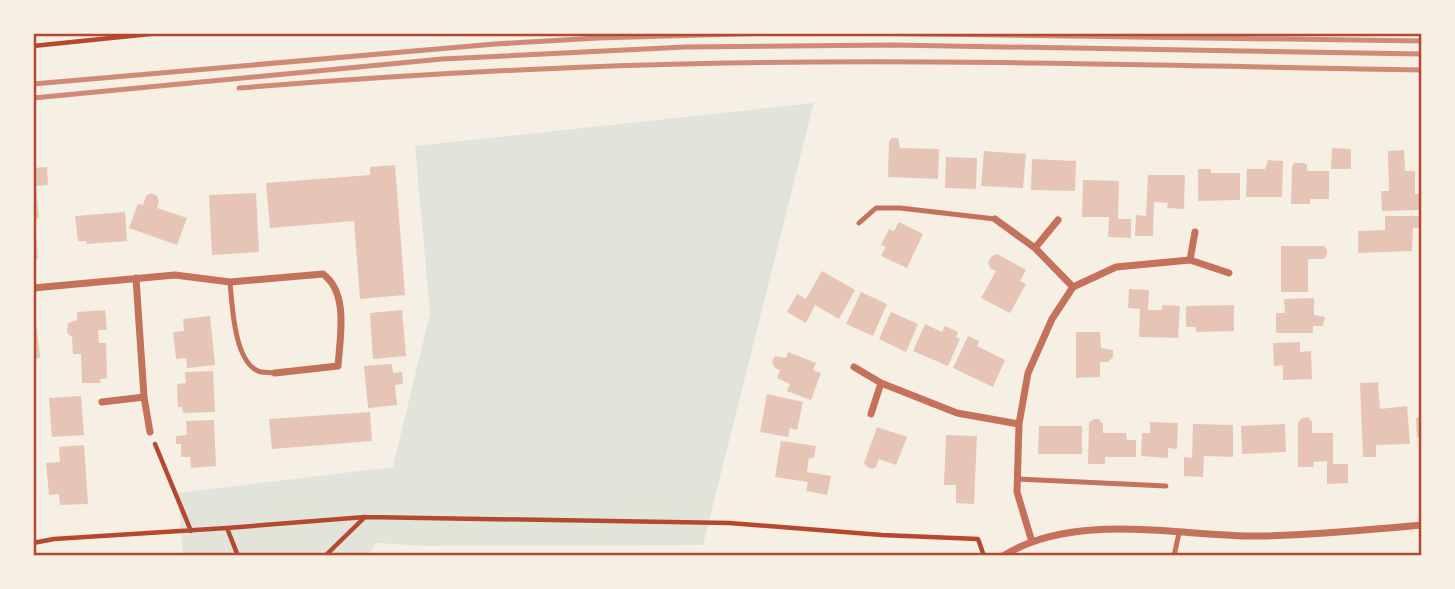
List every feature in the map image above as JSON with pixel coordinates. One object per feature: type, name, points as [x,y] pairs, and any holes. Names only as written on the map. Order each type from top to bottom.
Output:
[{"type":"street","points":[[995,219],[1035,248],[1073,287]]},
{"type":"street","points":[[1035,248],[1058,220]]},
{"type":"street","points":[[1191,260],[1195,232]]},
{"type":"street","points":[[1032,542],[1017,492],[1019,424],[1028,373],[1052,318],[1073,287],[1116,267],[1191,260],[1229,273]]},
{"type":"street","points":[[33,288],[174,275],[230,282],[323,274],[332,280],[338,292],[341,330],[338,366],[275,373]]},
{"type":"street","points":[[136,278],[144,397],[150,432]]},
{"type":"street","points":[[853,367],[881,383],[957,413],[1019,424]]},
{"type":"street","points":[[872,414],[881,383]]},
{"type":"street","points":[[102,402],[144,397]]},
{"type":"street","points":[[1003,556],[1032,542],[1083,529],[1263,536],[1422,525]]},
{"type":"lane","points":[[859,223],[876,208],[900,208],[995,219]]},
{"type":"lane","points":[[230,282],[234,319],[247,363],[258,371],[275,373]]},
{"type":"lane","points":[[1017,479],[1166,486]]},
{"type":"lane","points":[[1174,556],[1179,533]]},
{"type":"path","points":[[33,46],[160,33]]},
{"type":"path","points":[[150,432],[191,531]]},
{"type":"path","points":[[33,543],[54,539],[365,517],[729,523],[882,536],[978,539],[984,556]]},
{"type":"path","points":[[325,556],[365,517]]},
{"type":"path","points":[[227,528],[237,556]]},
{"type":"shaded area","points":[[814,103],[703,545],[425,546],[376,543],[368,556],[183,556],[178,493],[393,467],[430,313],[415,146]]},
{"type":"building","points":[[898,138],[900,148],[939,149],[938,179],[888,177],[889,141]]},
{"type":"building","points":[[1332,148],[1351,149],[1351,169],[1331,169]]},
{"type":"building","points":[[1404,150],[1405,171],[1415,171],[1415,194],[1422,194],[1422,210],[1382,211],[1381,191],[1389,191],[1388,151]]},
{"type":"building","points":[[984,151],[1026,154],[1023,188],[981,186]]},
{"type":"building","points":[[946,157],[977,158],[976,189],[945,188]]},
{"type":"building","points":[[1032,159],[1076,161],[1075,191],[1031,190]]},
{"type":"building","points":[[1268,160],[1283,161],[1282,197],[1246,197],[1247,169],[1265,169]]},
{"type":"building","points":[[1294,163],[1304,163],[1307,165],[1307,171],[1329,171],[1329,199],[1310,199],[1310,204],[1291,204]]},
{"type":"building","points":[[395,165],[405,295],[360,299],[354,221],[270,228],[266,183],[370,175],[370,167]]},
{"type":"building","points":[[47,167],[48,185],[36,186],[39,218],[33,219],[33,168]]},
{"type":"building","points":[[1198,169],[1211,169],[1211,173],[1240,173],[1240,200],[1198,201]]},
{"type":"building","points":[[1148,175],[1185,175],[1184,209],[1167,208],[1168,203],[1154,202],[1153,236],[1135,236],[1136,215],[1146,216]]},
{"type":"building","points":[[1083,180],[1119,181],[1118,219],[1131,219],[1131,238],[1108,237],[1109,217],[1082,217]]},
{"type":"building","points":[[151,193],[157,196],[159,201],[157,208],[187,218],[177,245],[129,228],[138,204],[143,205],[146,196]]},
{"type":"building","points":[[256,193],[259,252],[212,255],[209,195]]},
{"type":"building","points":[[125,212],[127,241],[87,244],[86,241],[78,241],[75,216]]},
{"type":"building","points":[[1385,216],[1422,216],[1422,228],[1413,228],[1412,251],[1358,253],[1358,231],[1385,230]]},
{"type":"building","points":[[899,222],[923,234],[907,268],[881,256],[886,247],[881,245],[889,229],[894,231]]},
{"type":"building","points":[[35,223],[38,259],[33,259]]},
{"type":"building","points":[[1281,246],[1324,246],[1327,250],[1323,259],[1308,259],[1308,292],[1281,292]]},
{"type":"building","points":[[997,254],[1026,270],[1020,281],[1026,284],[1010,313],[981,298],[996,271],[990,268],[988,262]]},
{"type":"building","points":[[822,271],[855,290],[839,319],[815,305],[806,323],[787,312],[797,294],[806,299]]},
{"type":"building","points":[[1129,289],[1149,290],[1148,310],[1162,310],[1162,305],[1180,306],[1178,338],[1139,337],[1140,309],[1128,308]]},
{"type":"building","points":[[861,292],[887,304],[873,336],[846,324]]},
{"type":"building","points":[[1314,298],[1314,315],[1325,317],[1323,326],[1313,326],[1313,333],[1276,333],[1276,313],[1285,313],[1284,299]]},
{"type":"building","points":[[1234,305],[1234,331],[1196,332],[1196,327],[1186,327],[1186,306]]},
{"type":"building","points":[[105,310],[107,330],[98,330],[99,343],[106,343],[107,378],[100,379],[101,383],[82,383],[81,354],[73,354],[72,337],[67,333],[68,323],[77,320],[77,312]]},
{"type":"building","points":[[402,310],[406,356],[373,359],[370,313]]},
{"type":"building","points":[[891,312],[918,324],[906,352],[879,339]]},
{"type":"building","points":[[210,316],[215,365],[187,368],[186,358],[176,359],[173,332],[184,331],[183,319]]},
{"type":"building","points":[[36,322],[40,357],[33,361],[33,323]]},
{"type":"building","points":[[925,324],[942,332],[945,326],[958,332],[956,337],[960,339],[948,366],[913,351]]},
{"type":"building","points":[[1076,332],[1100,332],[1101,348],[1113,350],[1113,357],[1108,362],[1100,362],[1100,377],[1076,378]]},
{"type":"building","points":[[968,336],[979,341],[977,346],[1005,360],[993,387],[953,368]]},
{"type":"building","points":[[1300,342],[1300,352],[1311,351],[1312,379],[1283,380],[1283,365],[1274,366],[1273,343]]},
{"type":"building","points":[[788,352],[816,363],[813,370],[821,373],[811,400],[787,391],[790,384],[777,378],[780,370],[775,368],[772,362],[775,356],[786,358]]},
{"type":"building","points":[[392,364],[393,373],[402,372],[403,384],[395,385],[397,405],[368,408],[364,366]]},
{"type":"building","points":[[213,371],[215,412],[183,413],[182,407],[178,407],[177,384],[186,383],[185,372]]},
{"type":"building","points":[[1378,382],[1380,409],[1407,406],[1410,444],[1376,445],[1376,457],[1363,457],[1360,383]]},
{"type":"building","points":[[767,394],[803,402],[797,430],[790,428],[788,437],[760,432]]},
{"type":"building","points":[[81,396],[84,435],[52,437],[49,398]]},
{"type":"building","points":[[370,412],[372,441],[272,449],[269,419]]},
{"type":"building","points":[[1308,417],[1312,422],[1312,433],[1333,433],[1333,464],[1348,464],[1348,483],[1327,484],[1327,461],[1313,462],[1314,467],[1298,467],[1298,423],[1302,418]]},
{"type":"building","points":[[1422,417],[1422,437],[1417,437],[1416,418]]},
{"type":"building","points":[[1099,419],[1103,424],[1103,433],[1126,433],[1127,440],[1136,440],[1136,457],[1105,457],[1105,464],[1088,464],[1089,422]]},
{"type":"building","points":[[214,420],[216,466],[191,468],[190,457],[181,457],[181,444],[176,444],[176,436],[187,435],[186,421]]},
{"type":"building","points":[[1150,422],[1178,423],[1177,449],[1168,448],[1168,458],[1141,456],[1142,433],[1150,433]]},
{"type":"building","points":[[1193,424],[1233,425],[1233,457],[1204,456],[1203,477],[1184,476],[1184,457],[1192,458]]},
{"type":"building","points":[[1285,424],[1286,452],[1242,454],[1241,426]]},
{"type":"building","points":[[1039,426],[1082,426],[1082,454],[1038,454]]},
{"type":"building","points":[[877,427],[907,437],[896,465],[879,459],[876,467],[872,469],[864,463]]},
{"type":"building","points":[[946,435],[977,436],[974,504],[956,503],[956,485],[944,485]]},
{"type":"building","points":[[781,441],[816,446],[814,458],[809,458],[807,472],[831,476],[827,495],[806,491],[808,482],[775,477]]},
{"type":"building","points":[[84,445],[88,504],[60,505],[59,494],[49,495],[46,463],[60,462],[59,447]]},
{"type":"railway","points":[[33,84],[495,44],[772,33]]},
{"type":"railway","points":[[852,33],[1422,41]]},
{"type":"railway","points":[[33,98],[442,59],[685,47],[893,45],[1422,54]]},
{"type":"railway","points":[[239,88],[482,72],[726,63],[987,62],[1422,70]]}]
